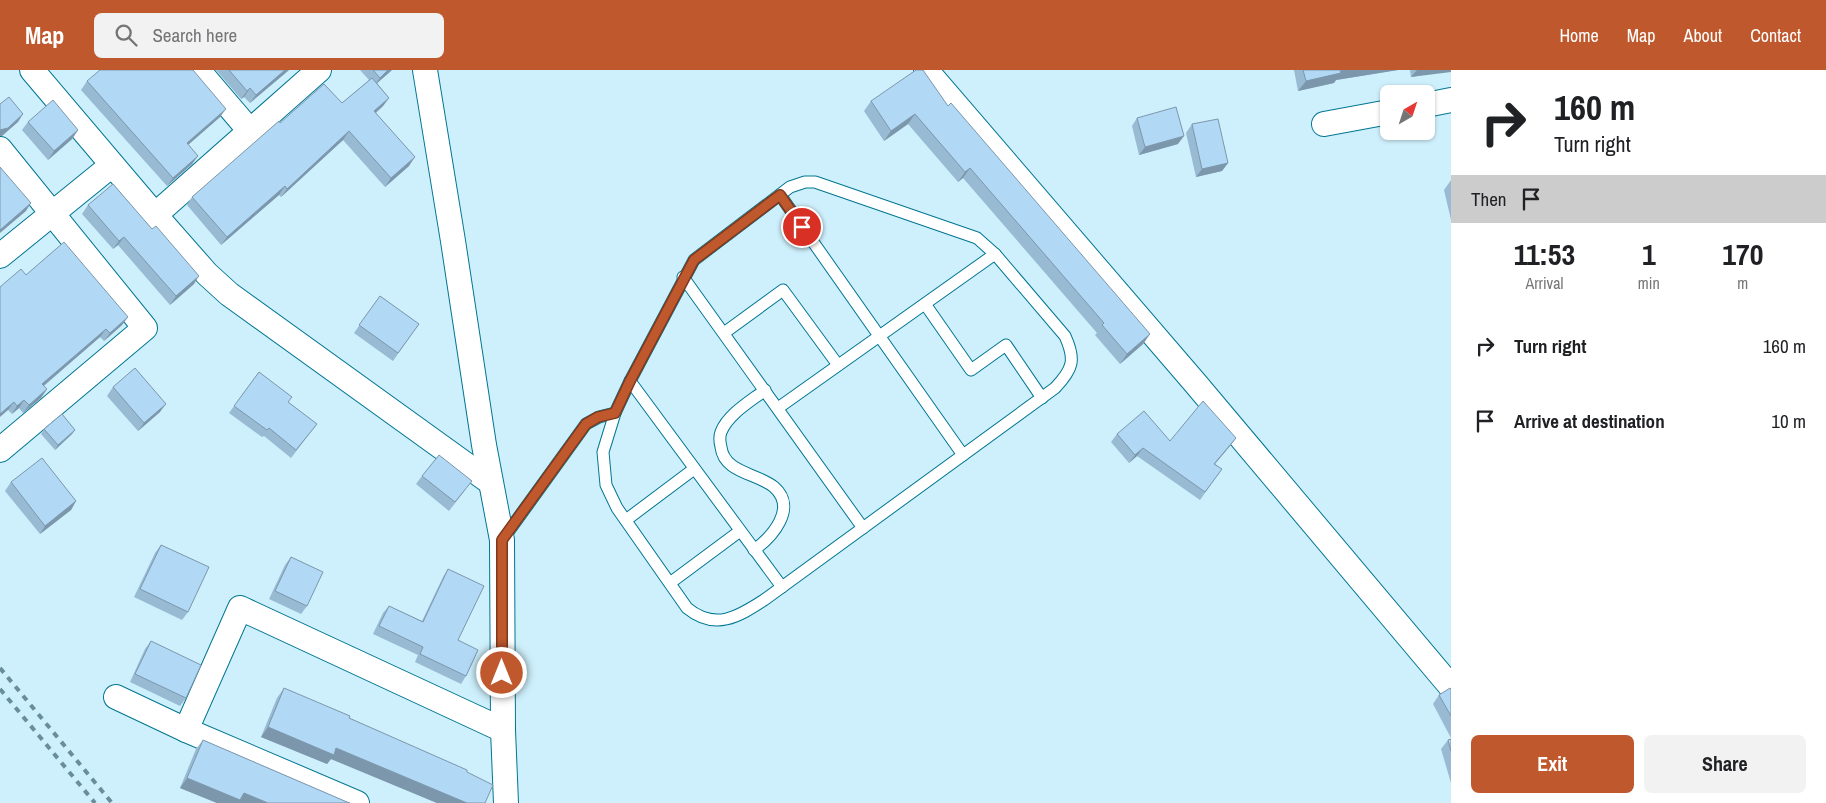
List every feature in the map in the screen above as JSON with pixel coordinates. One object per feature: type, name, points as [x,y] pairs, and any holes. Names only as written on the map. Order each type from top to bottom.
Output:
[{"type":"street","points":[[32,70],[155,215],[207,274],[229,294],[490,482]]},
{"type":"street","points":[[198,70],[250,131]]},
{"type":"street","points":[[155,215],[319,70]]},
{"type":"street","points":[[424,70],[490,482],[502,540],[503,730],[506,803]]},
{"type":"street","points":[[926,70],[1196,384],[1451,687]]},
{"type":"street","points":[[1435,103],[1451,100]]},
{"type":"street","points":[[1324,124],[1380,114]]},
{"type":"street","points":[[0,150],[53,212],[145,328],[0,450]]},
{"type":"street","points":[[0,256],[112,165]]},
{"type":"street","points":[[186,730],[240,608],[503,730]]},
{"type":"street","points":[[116,697],[186,730],[357,803]]},
{"type":"lane","points":[[804,182],[815,182],[977,238],[994,254],[1065,336],[1071,350],[1071,367],[1064,378],[1042,398],[748,610],[716,622],[697,616],[687,608],[617,508],[606,485],[603,466],[604,452],[615,413],[684,276],[694,260],[780,195],[804,182]]},
{"type":"lane","points":[[780,195],[963,455]]},
{"type":"lane","points":[[778,408],[994,254]]},
{"type":"lane","points":[[684,276],[863,528]]},
{"type":"lane","points":[[724,333],[783,290],[838,365]]},
{"type":"lane","points":[[925,304],[971,370],[1006,345],[1042,398]]},
{"type":"lane","points":[[630,381],[782,587]]},
{"type":"lane","points":[[754,550],[769,539],[776,528],[783,514],[783,498],[774,487],[729,463],[722,454],[720,433],[733,415],[765,390]]},
{"type":"lane","points":[[502,540],[586,424],[598,417],[615,413]]},
{"type":"lane","points":[[626,520],[694,470]]},
{"type":"lane","points":[[670,583],[740,531]]},
{"type":"building","points":[[100,70],[193,70],[226,109],[187,143],[198,156],[173,178],[87,81]]},
{"type":"building","points":[[229,70],[285,70],[256,95],[250,88],[247,91]]},
{"type":"building","points":[[373,70],[388,70],[380,78]]},
{"type":"building","points":[[916,70],[923,70],[948,106],[951,103],[1150,334],[1127,354],[1102,325],[1104,323],[970,168],[965,172],[915,114],[891,131],[871,101]]},
{"type":"building","points":[[1303,70],[1344,70],[1340,71],[1341,73],[1306,81]]},
{"type":"building","points":[[372,78],[389,98],[374,111],[415,157],[391,178],[349,131],[287,189],[285,186],[227,237],[192,197],[324,84],[342,103]]},
{"type":"building","points":[[9,97],[23,114],[8,128],[0,130],[0,104]]},
{"type":"building","points":[[53,100],[78,130],[54,151],[28,122]]},
{"type":"building","points":[[1176,107],[1184,136],[1145,147],[1137,118]]},
{"type":"building","points":[[1218,119],[1228,163],[1202,169],[1192,124]]},
{"type":"building","points":[[0,167],[31,203],[0,230]]},
{"type":"building","points":[[113,184],[152,229],[156,226],[199,276],[176,296],[124,237],[119,241],[88,205]]},
{"type":"building","points":[[64,242],[128,317],[110,333],[106,329],[42,384],[47,389],[29,405],[24,400],[17,406],[14,402],[0,414],[0,287],[21,269],[26,275]]},
{"type":"building","points":[[380,296],[419,324],[398,353],[359,325]]},
{"type":"building","points":[[135,368],[166,404],[144,423],[113,387]]},
{"type":"building","points":[[259,372],[292,397],[288,402],[317,424],[296,450],[269,428],[267,430],[234,406]]},
{"type":"building","points":[[1203,401],[1236,438],[1214,464],[1222,469],[1205,492],[1143,448],[1135,455],[1117,434],[1144,411],[1170,441]]},
{"type":"building","points":[[62,414],[75,430],[58,445],[44,429]]},
{"type":"building","points":[[439,455],[472,481],[455,502],[422,476]]},
{"type":"building","points":[[42,458],[76,501],[45,526],[11,482]]},
{"type":"building","points":[[161,545],[209,567],[188,612],[140,589]]},
{"type":"building","points":[[291,557],[323,572],[307,606],[275,591]]},
{"type":"building","points":[[448,569],[484,586],[458,640],[478,650],[466,676],[420,654],[423,647],[379,626],[389,606],[423,622]]},
{"type":"building","points":[[151,641],[201,665],[186,698],[135,674]]},
{"type":"building","points":[[284,688],[467,770],[467,772],[493,785],[485,803],[467,803],[336,748],[334,755],[268,727]]},
{"type":"building","points":[[1451,689],[1451,716],[1439,695]]},
{"type":"building","points":[[1451,739],[1451,751],[1448,740]]},
{"type":"building","points":[[203,740],[350,803],[268,803],[244,793],[240,800],[187,778]]},
{"type":"railway","points":[[0,668],[112,803]]},
{"type":"railway","points":[[0,689],[95,803]]},
{"type":"route","points":[[502,673],[502,540],[586,424],[598,417],[615,413],[686,270],[694,260],[780,195],[802,227]]}]
